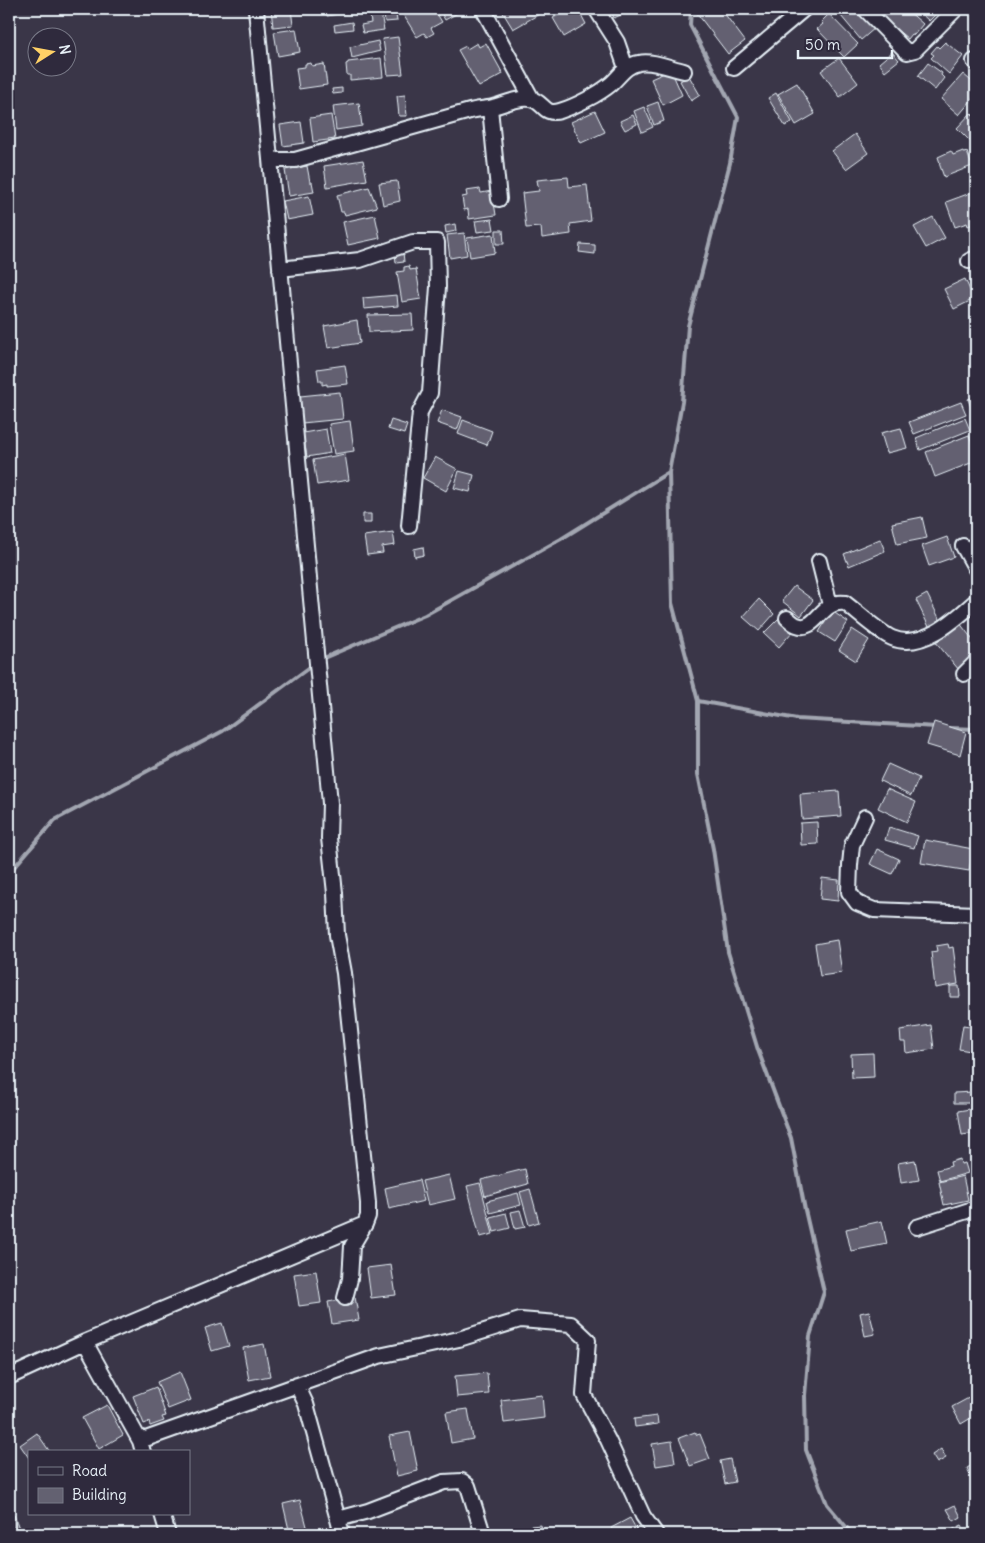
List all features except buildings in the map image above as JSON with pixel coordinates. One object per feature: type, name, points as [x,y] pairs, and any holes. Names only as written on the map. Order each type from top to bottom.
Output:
[{"type":"street","points":[[256,9],[330,803],[328,830],[335,893],[337,935],[343,964],[368,1203],[368,1216],[352,1246],[350,1278],[345,1298]]},
{"type":"street","points":[[483,9],[532,99],[546,111],[561,110],[599,92],[612,83],[626,68],[638,63],[650,62],[684,71]]},
{"type":"street","points":[[596,9],[617,42],[626,68]]},
{"type":"street","points":[[734,68],[804,9]]},
{"type":"street","points":[[865,9],[907,52],[915,50],[956,9]]},
{"type":"street","points":[[270,160],[295,160],[470,110],[490,108],[524,99],[532,99]]},
{"type":"street","points":[[490,108],[498,199]]},
{"type":"street","points":[[280,269],[360,260],[413,242],[437,242],[438,288],[430,393],[420,412],[409,526]]},
{"type":"street","points":[[963,546],[976,569]]},
{"type":"street","points":[[819,561],[830,605]]},
{"type":"street","points":[[787,618],[797,625],[805,626],[813,622],[830,605],[839,602],[845,603],[890,638],[900,641],[914,640],[936,632],[953,622],[976,601]]},
{"type":"street","points":[[964,674],[976,662]]},
{"type":"street","points":[[865,817],[852,844],[850,865],[849,892],[857,903],[874,910],[976,914]]},
{"type":"street","points":[[917,1227],[976,1208]]},
{"type":"street","points":[[9,1377],[84,1342],[365,1224]]},
{"type":"street","points":[[84,1342],[141,1446],[297,1385],[379,1356],[459,1339],[520,1320],[571,1324],[588,1340],[584,1395],[608,1440],[643,1516],[656,1534]]},
{"type":"street","points":[[297,1385],[306,1404],[342,1534]]},
{"type":"street","points":[[338,1519],[368,1511],[444,1482],[462,1481],[468,1486],[483,1534]]},
{"type":"street","points":[[163,1516],[168,1534]]},
{"type":"waterway","points":[[691,9],[690,25],[738,117],[730,163],[688,326],[682,402],[669,472],[672,603],[698,701],[698,774],[713,849],[728,952],[758,1050],[791,1138],[824,1292],[810,1336],[805,1395],[806,1450],[827,1504],[852,1534]]},
{"type":"waterway","points":[[319,660],[425,615],[561,539],[669,472]]},
{"type":"waterway","points":[[9,873],[55,820],[223,731],[314,664]]},
{"type":"waterway","points":[[698,701],[797,719],[937,727]]},
{"type":"waterway","points":[[949,728],[976,729]]}]
